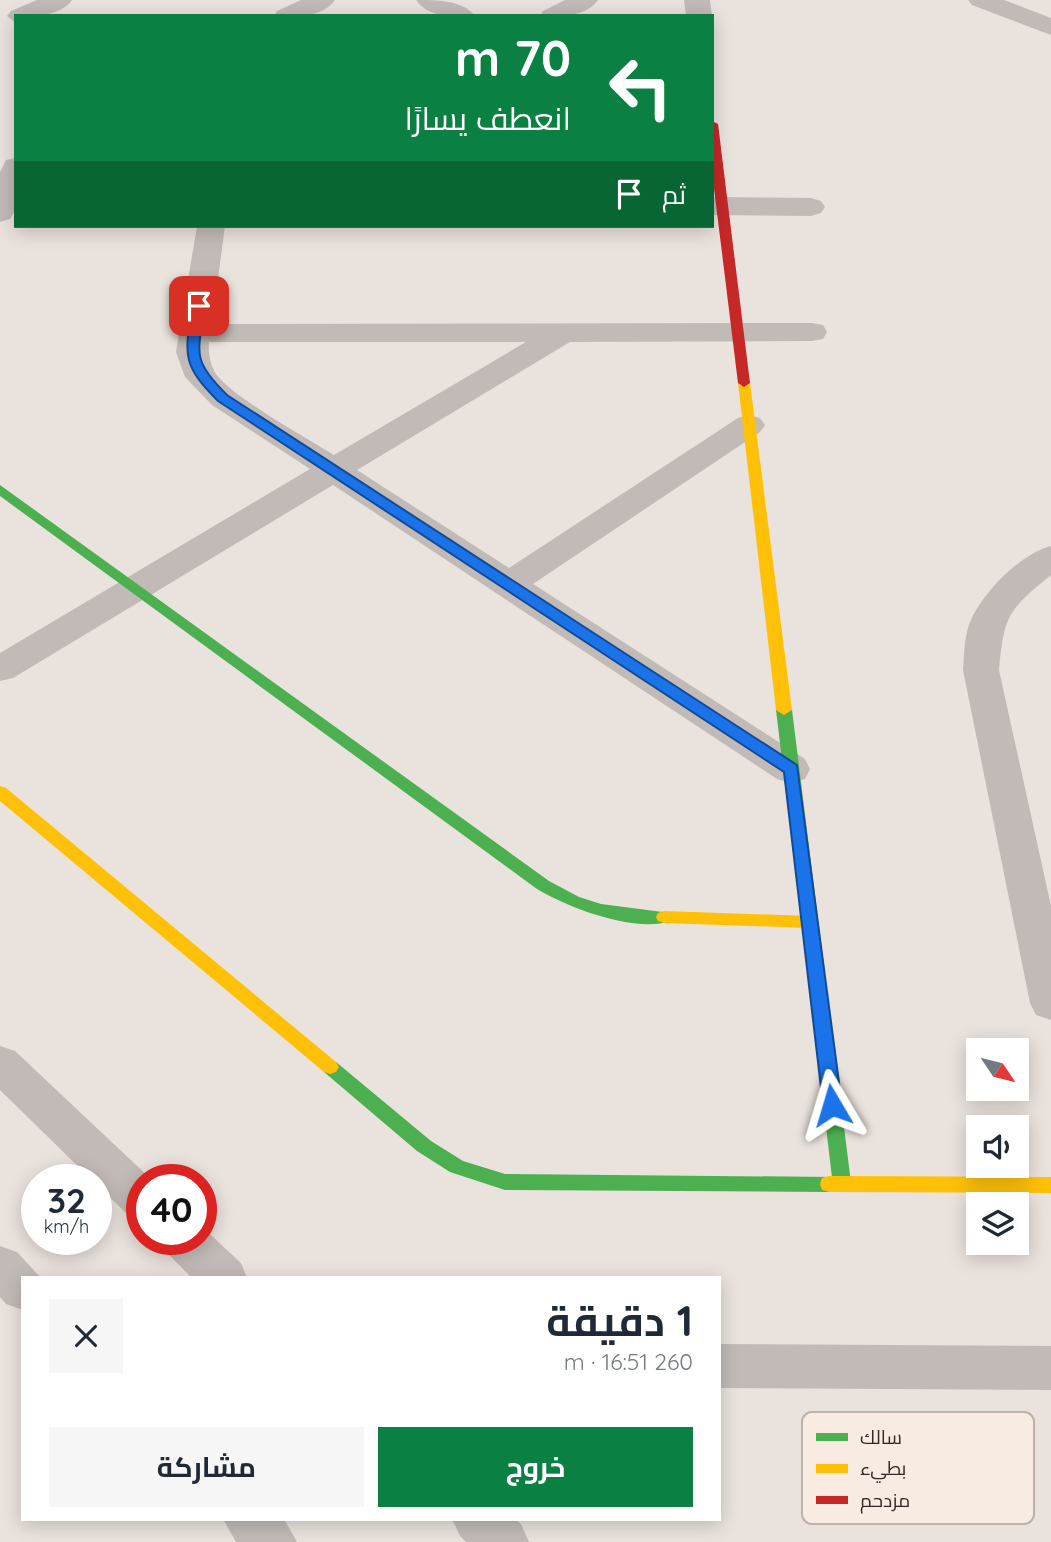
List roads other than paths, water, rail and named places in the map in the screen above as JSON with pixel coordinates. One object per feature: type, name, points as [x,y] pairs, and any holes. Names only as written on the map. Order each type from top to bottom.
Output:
[{"type":"street","points":[[25,14],[59,0]]},
{"type":"street","points":[[290,14],[322,0]]},
{"type":"street","points":[[429,0],[459,14]]},
{"type":"street","points":[[556,14],[585,0]]},
{"type":"street","points":[[981,0],[1051,27]]},
{"type":"street","points":[[1015,13],[1038,0]]},
{"type":"street","points":[[714,145],[718,206],[738,332],[842,1183]]},
{"type":"street","points":[[4,209],[14,173]]},
{"type":"street","points":[[718,206],[811,207]]},
{"type":"street","points":[[211,228],[192,352],[201,376],[223,398],[791,769]]},
{"type":"street","points":[[194,333],[813,331]]},
{"type":"street","points":[[0,670],[564,332]]},
{"type":"street","points":[[508,585],[749,425]]},
{"type":"street","points":[[0,489],[543,885],[569,901],[599,912],[631,916],[810,922]]},
{"type":"street","points":[[1051,557],[1004,595],[985,630],[981,670],[1051,1003]]},
{"type":"street","points":[[0,792],[414,1138],[457,1167],[505,1182],[1051,1185]]},
{"type":"street","points":[[5,1076],[126,1185]]},
{"type":"street","points":[[201,1255],[223,1276]]},
{"type":"street","points":[[0,1266],[21,1287]]},
{"type":"street","points":[[721,1366],[1051,1368]]},
{"type":"street","points":[[251,1521],[271,1542]]},
{"type":"street","points":[[480,1521],[503,1542]]}]
